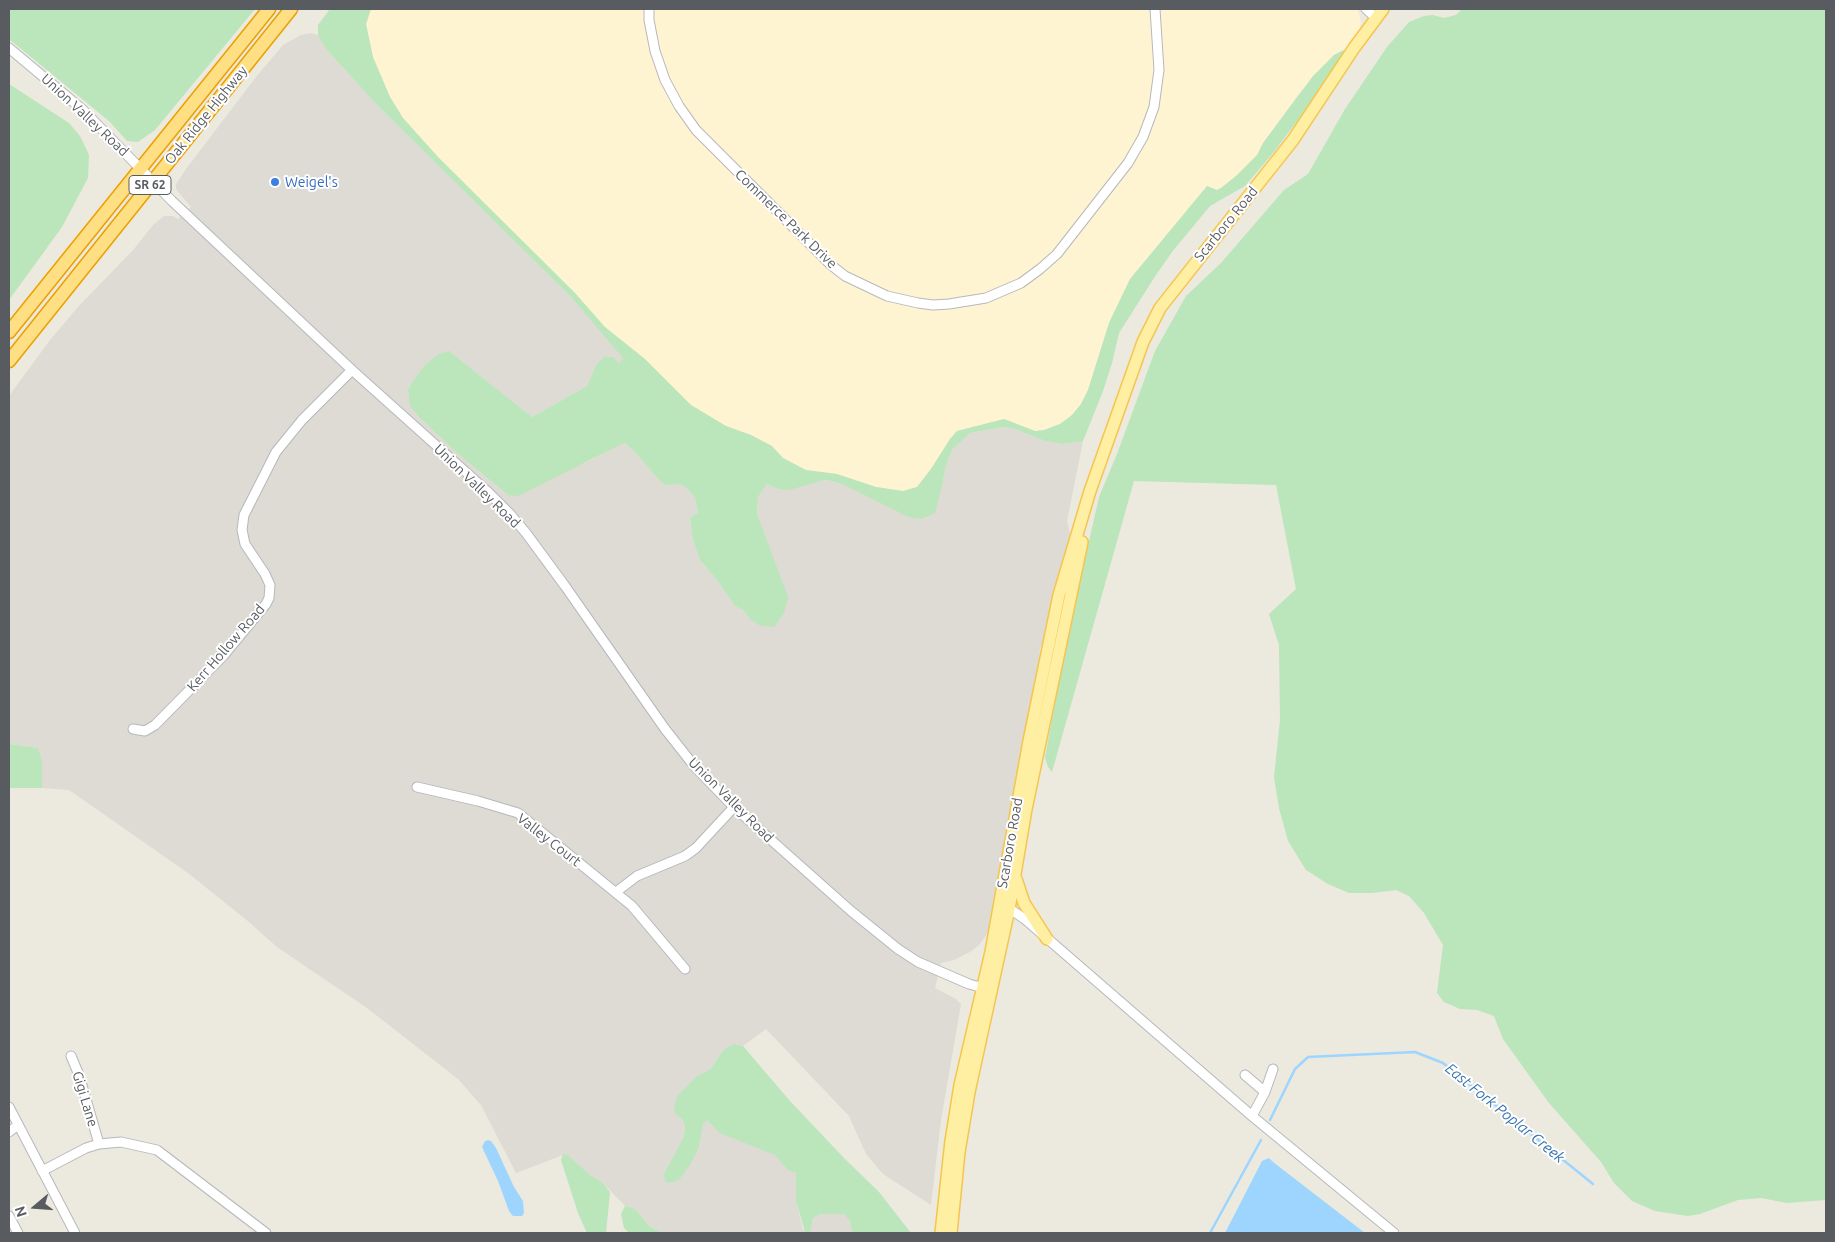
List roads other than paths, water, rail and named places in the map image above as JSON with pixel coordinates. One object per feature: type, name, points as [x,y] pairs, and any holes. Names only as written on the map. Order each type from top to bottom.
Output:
[{"type":"highway","name":"Oak Ridge Highway","points":[[9,332],[269,9]]},
{"type":"highway","name":"Oak Ridge Highway","points":[[9,361],[291,9]]},
{"type":"main road","name":"Scarboro Road","points":[[951,1233],[959,1152],[987,989],[1004,907],[1028,741],[1060,595],[1090,491],[1142,342],[1160,308],[1292,140],[1379,13]]},
{"type":"main road","name":"Scarboro Road","points":[[1004,907],[1015,875],[1026,809],[1058,652],[1103,458]]},
{"type":"main road","points":[[1015,875],[1024,903],[1047,939]]},
{"type":"main road","name":"Scarboro Road","points":[[941,1233],[951,1141],[960,1085],[987,989]]},
{"type":"street","name":"Commerce Park Drive","points":[[649,9],[649,20],[655,51],[666,80],[679,106],[696,130],[831,265],[845,276],[887,296],[918,304],[933,305],[986,298],[1021,283],[1057,254],[1128,163],[1144,137],[1154,107],[1158,70],[1154,9]]},
{"type":"street","points":[[1366,9],[1379,13]]},
{"type":"street","name":"Union Valley Road","points":[[9,48],[83,110],[178,208],[352,370],[487,491],[526,533],[665,729],[695,767],[734,807],[851,912],[898,949],[918,962],[969,984],[987,989]]},
{"type":"street","name":"Kerr Hollow Road","points":[[133,729],[145,731],[155,725],[224,655],[266,604],[269,598],[270,585],[245,544],[242,530],[244,515],[276,452],[302,420],[352,370]]},
{"type":"street","name":"Valley Court","points":[[417,787],[478,801],[518,813],[632,906],[685,969]]},
{"type":"street","points":[[616,892],[637,876],[685,856],[696,848],[734,807]]},
{"type":"street","points":[[1004,907],[1026,920],[1252,1116],[1394,1233]]},
{"type":"street","name":"Gigi Lane","points":[[71,1056],[79,1075],[99,1144]]},
{"type":"street","points":[[1252,1116],[1265,1092],[1273,1068]]},
{"type":"street","points":[[1245,1075],[1265,1092]]},
{"type":"street","points":[[9,1107],[75,1233]]},
{"type":"street","points":[[9,1132],[18,1125]]},
{"type":"street","points":[[42,1171],[86,1148],[99,1144],[121,1142],[157,1150],[266,1233]]},
{"type":"street","points":[[9,1216],[18,1233]]},
{"type":"water","points":[[488,1140],[496,1148],[514,1187],[523,1201],[524,1213],[522,1216],[513,1216],[509,1211],[498,1181],[482,1147],[485,1141]]},
{"type":"water","points":[[1269,1158],[1365,1233],[1225,1233],[1262,1161]]},
{"type":"waterway","name":"East Fork Poplar Creek","points":[[1270,1120],[1295,1069],[1308,1057],[1415,1052],[1443,1063],[1593,1184]]},
{"type":"waterway","name":"East Fork Poplar Creek","points":[[1210,1233],[1261,1140]]},
{"type":"place","name":"Weigel's","points":[[275,182]]}]
